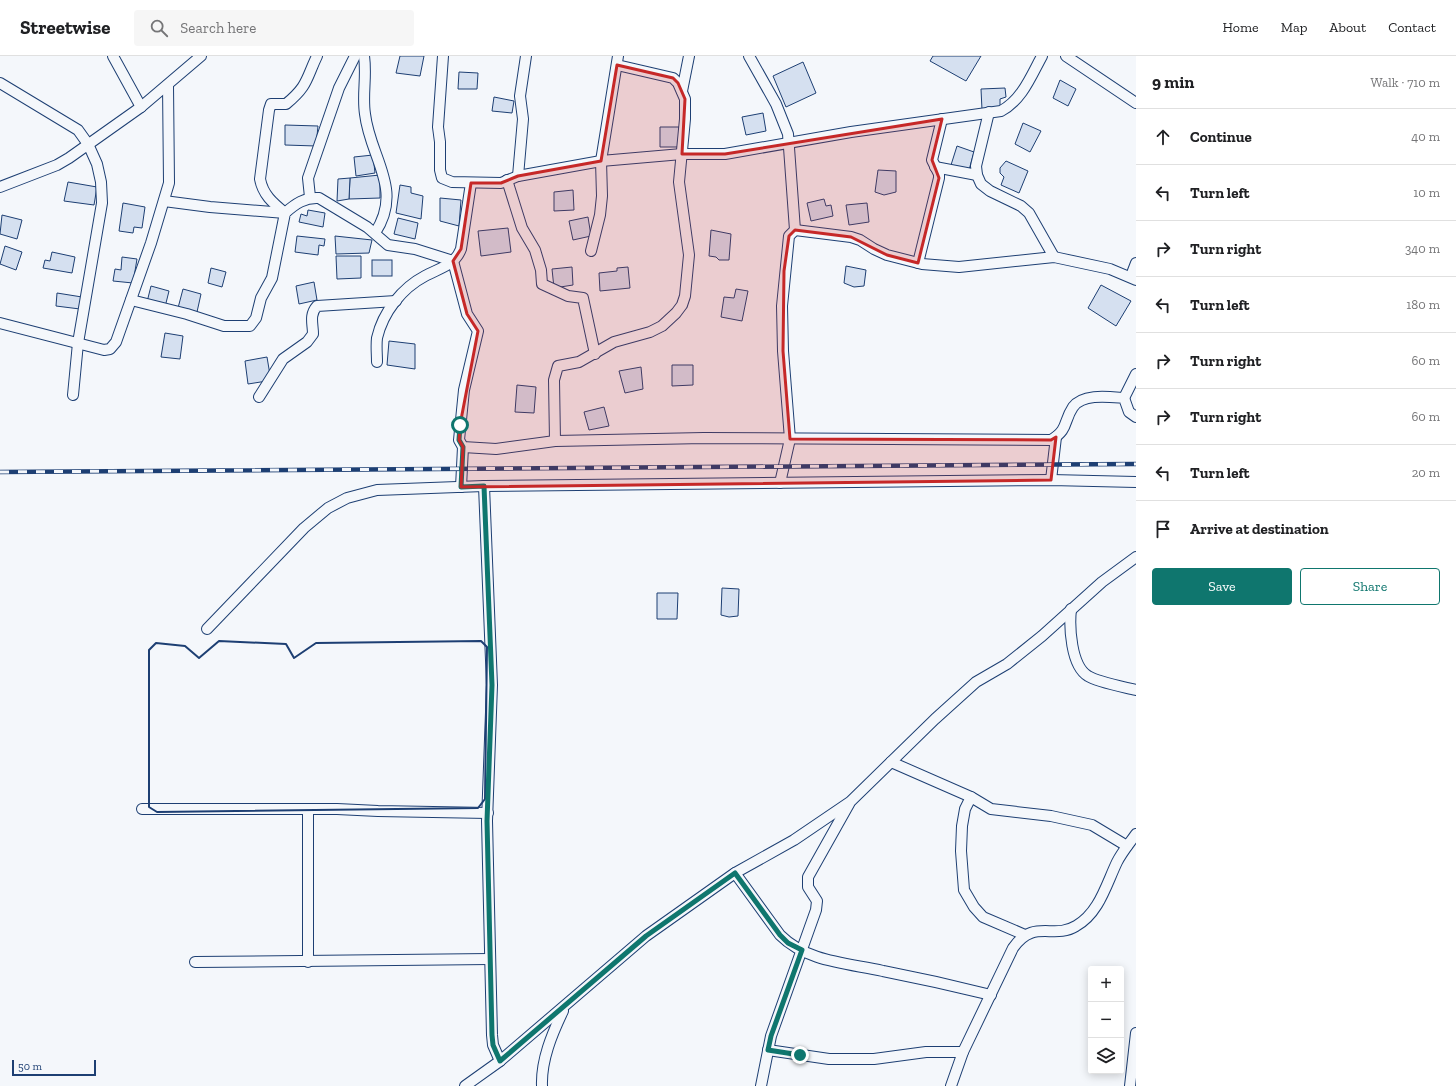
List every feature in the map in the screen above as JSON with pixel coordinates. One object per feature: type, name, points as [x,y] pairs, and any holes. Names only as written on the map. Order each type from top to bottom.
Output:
[{"type":"street","points":[[113,56],[140,107]]},
{"type":"street","points":[[0,187],[57,165],[140,107],[168,85],[200,56]]},
{"type":"street","points":[[285,213],[271,202],[262,189],[260,179],[269,110],[271,104],[286,104],[302,89],[307,82],[317,56]]},
{"type":"street","points":[[310,197],[308,178],[339,88],[355,56]]},
{"type":"street","points":[[364,56],[366,83],[365,114],[371,144],[387,186],[381,224],[375,233]]},
{"type":"street","points":[[443,56],[438,127],[440,142],[440,170],[442,178],[447,181],[471,183],[501,183],[518,176],[601,161],[682,154],[725,154],[851,132],[1001,111],[1010,106],[1022,92],[1042,56]]},
{"type":"street","points":[[518,176],[523,119],[520,96],[526,56]]},
{"type":"street","points":[[682,91],[688,56]]},
{"type":"street","points":[[749,56],[776,104],[786,126],[789,143],[796,230]]},
{"type":"street","points":[[1066,56],[1136,103]]},
{"type":"street","points":[[556,441],[556,370],[558,366],[579,362],[614,342],[650,332],[662,326],[676,313],[682,305],[685,296],[689,255],[679,182],[685,120],[685,99],[678,83],[673,78],[618,61],[601,161],[601,208],[591,251]]},
{"type":"street","points":[[0,83],[78,130],[88,144],[97,164],[101,182],[102,203],[78,343],[73,395]]},
{"type":"street","points":[[0,322],[104,350],[110,349],[116,342],[169,183],[170,160],[168,85]]},
{"type":"street","points":[[989,112],[976,166],[977,175],[981,184],[990,192],[1021,206],[1029,213],[1054,258]]},
{"type":"street","points":[[918,263],[939,178],[939,174],[932,160],[942,119]]},
{"type":"street","points":[[935,168],[977,175]]},
{"type":"street","points":[[507,180],[522,228],[534,250],[541,270],[542,284],[568,296],[583,298],[595,354]]},
{"type":"street","points":[[377,362],[378,338],[383,322],[400,294],[416,281],[445,267],[458,256],[461,248],[471,183]]},
{"type":"street","points":[[131,300],[187,314],[224,326],[250,326],[256,318],[261,298],[272,278],[285,213],[291,207],[310,197],[319,198],[333,206],[375,233],[388,245],[415,249],[453,261]]},
{"type":"street","points":[[164,201],[210,207],[285,213]]},
{"type":"street","points":[[780,483],[790,439],[783,351],[782,306],[789,236],[796,230],[851,237],[860,240],[874,249],[888,255],[918,263],[959,267],[1054,258],[1110,269],[1133,278],[1136,263]]},
{"type":"street","points":[[453,261],[467,314],[478,331],[464,390],[459,440],[463,447],[461,487]]},
{"type":"street","points":[[259,397],[283,359],[307,342],[313,334],[313,311],[317,306],[396,301]]},
{"type":"street","points":[[1136,374],[1124,398],[1129,412],[1136,417]]},
{"type":"street","points":[[463,447],[496,449],[556,441],[704,438],[1051,440],[1062,433],[1074,406],[1087,399],[1124,398]]},
{"type":"street","points":[[1051,480],[1056,437]]},
{"type":"street","points":[[207,629],[304,528],[328,508],[346,498],[377,490],[484,486],[1051,480],[1136,482]]},
{"type":"street","points":[[484,486],[492,685],[488,813],[492,1035],[493,1045],[500,1061]]},
{"type":"street","points":[[465,1086],[500,1061],[646,936],[735,873],[794,840],[850,802],[976,682],[1007,664],[1102,582],[1136,557]]},
{"type":"street","points":[[1071,609],[1070,623],[1072,638],[1081,671],[1089,677],[1136,690]]},
{"type":"street","points":[[891,762],[971,797],[991,809],[1051,816],[1092,825],[1126,846]]},
{"type":"street","points":[[971,797],[965,809],[962,826],[961,851],[964,890],[974,907],[983,917],[1025,935]]},
{"type":"street","points":[[761,1086],[771,1036],[816,910],[817,901],[808,887],[808,877],[850,802]]},
{"type":"street","points":[[142,809],[308,809],[488,813]]},
{"type":"street","points":[[308,809],[308,962]]},
{"type":"street","points":[[951,1086],[964,1052],[1013,948],[1020,938],[1040,930],[1058,930],[1074,927],[1086,920],[1097,905],[1126,846],[1136,834]]},
{"type":"street","points":[[735,873],[780,935],[788,943],[813,956],[831,962],[883,971],[991,995]]},
{"type":"street","points":[[195,962],[490,959]]},
{"type":"street","points":[[542,1086],[552,1034],[564,1007]]},
{"type":"street","points":[[1130,1086],[1136,1033]]},
{"type":"street","points":[[768,1050],[829,1059],[874,1059],[926,1052],[964,1052]]},
{"type":"highlighted area","points":[[617,65],[673,78],[678,83],[685,99],[682,154],[725,154],[942,119],[932,160],[939,178],[918,263],[887,255],[851,237],[795,230],[789,236],[784,271],[783,351],[790,439],[1051,440],[1056,437],[1051,480],[461,487],[463,447],[459,440],[460,425],[478,331],[467,314],[453,261],[461,249],[471,183],[501,183],[518,176],[601,161]]},
{"type":"building","points":[[400,56],[424,56],[420,76],[396,73]]},
{"type":"building","points":[[933,56],[981,56],[966,81],[930,61]]},
{"type":"building","points":[[803,62],[816,93],[786,107],[773,76]]},
{"type":"building","points":[[459,72],[478,73],[477,89],[458,89]]},
{"type":"building","points":[[1060,80],[1076,89],[1068,106],[1053,98]]},
{"type":"building","points":[[1005,88],[1006,97],[1000,99],[1000,108],[982,110],[981,89]]},
{"type":"building","points":[[494,97],[514,101],[512,113],[492,111]]},
{"type":"building","points":[[763,113],[766,131],[746,135],[742,117]]},
{"type":"building","points":[[1023,123],[1041,131],[1030,152],[1015,144]]},
{"type":"building","points":[[285,125],[318,126],[316,146],[285,145]]},
{"type":"building","points":[[660,127],[679,127],[678,147],[660,147]]},
{"type":"building","points":[[957,146],[974,152],[969,170],[951,165]]},
{"type":"building","points":[[373,155],[375,173],[356,176],[354,157]]},
{"type":"building","points":[[1006,161],[1028,171],[1019,193],[1001,185],[1004,177],[1000,173],[1000,168]]},
{"type":"building","points":[[878,170],[896,171],[896,192],[884,195],[875,192]]},
{"type":"building","points":[[380,175],[380,198],[349,199],[350,178]]},
{"type":"building","points":[[350,178],[349,199],[337,201],[338,179]]},
{"type":"building","points":[[68,182],[97,187],[94,205],[64,201]]},
{"type":"building","points":[[400,185],[411,187],[411,193],[423,196],[421,219],[396,213]]},
{"type":"building","points":[[573,190],[574,210],[554,211],[554,192]]},
{"type":"building","points":[[440,198],[461,200],[459,226],[440,221]]},
{"type":"building","points":[[824,199],[826,206],[831,205],[833,216],[811,221],[807,203]]},
{"type":"building","points":[[123,203],[145,207],[142,228],[134,227],[133,233],[119,231]]},
{"type":"building","points":[[867,203],[869,222],[849,225],[846,205]]},
{"type":"building","points":[[308,210],[325,213],[323,227],[299,222],[301,214],[307,216]]},
{"type":"building","points":[[2,215],[22,220],[17,239],[0,234]]},
{"type":"building","points":[[588,217],[591,236],[573,240],[569,221]]},
{"type":"building","points":[[398,218],[418,223],[415,239],[394,234]]},
{"type":"building","points":[[508,228],[511,252],[481,256],[478,231]]},
{"type":"building","points":[[711,230],[731,234],[729,260],[719,260],[716,257],[709,256]]},
{"type":"building","points":[[297,236],[325,239],[324,246],[319,245],[318,255],[295,252]]},
{"type":"building","points":[[335,236],[372,240],[369,253],[336,254]]},
{"type":"building","points":[[5,246],[22,252],[16,270],[0,264]]},
{"type":"building","points":[[52,252],[75,257],[72,273],[43,268],[45,260],[50,261]]},
{"type":"building","points":[[336,256],[361,256],[361,278],[337,279]]},
{"type":"building","points":[[122,257],[137,259],[133,283],[113,281],[115,269],[121,270]]},
{"type":"building","points":[[372,260],[392,260],[392,276],[372,276]]},
{"type":"building","points":[[846,266],[866,270],[864,286],[854,287],[844,283]]},
{"type":"building","points":[[572,267],[573,285],[554,288],[552,269]]},
{"type":"building","points":[[628,267],[630,288],[600,291],[599,273],[617,271],[617,268]]},
{"type":"building","points":[[211,268],[226,272],[222,287],[208,283]]},
{"type":"building","points":[[314,282],[317,300],[299,304],[296,286]]},
{"type":"building","points":[[1101,285],[1131,301],[1116,326],[1088,308]]},
{"type":"building","points":[[151,286],[169,291],[165,307],[147,302]]},
{"type":"building","points":[[183,289],[201,294],[197,312],[178,308]]},
{"type":"building","points":[[736,289],[748,291],[742,321],[721,317],[724,297],[734,298]]},
{"type":"building","points":[[57,293],[82,297],[80,309],[56,306]]},
{"type":"building","points":[[165,333],[183,336],[180,359],[161,357]]},
{"type":"building","points":[[389,341],[415,344],[415,369],[387,365]]},
{"type":"building","points":[[267,357],[270,375],[267,381],[248,384],[245,361]]},
{"type":"building","points":[[672,365],[693,365],[693,385],[672,386]]},
{"type":"building","points":[[641,367],[643,389],[625,393],[619,371]]},
{"type":"building","points":[[517,385],[536,387],[534,413],[515,412]]},
{"type":"building","points":[[604,407],[609,426],[589,430],[584,412]]},
{"type":"building","points":[[722,588],[739,589],[738,616],[729,617],[721,615]]},
{"type":"building","points":[[657,593],[678,593],[677,619],[657,619]]},
{"type":"railway","points":[[0,472],[1136,464]]},
{"type":"wall","points":[[219,641],[286,644],[294,658],[316,643],[481,641],[487,647],[485,799],[478,808],[157,812],[149,807],[149,650],[156,643],[185,646],[199,658],[219,641]]},
{"type":"route","points":[[460,425],[459,440],[463,447],[461,487],[484,486],[485,544],[491,627],[492,685],[491,746],[487,821],[492,1035],[493,1045],[500,1061],[646,936],[735,873],[780,935],[788,943],[802,950],[790,980],[771,1036],[768,1050],[800,1055]]}]
